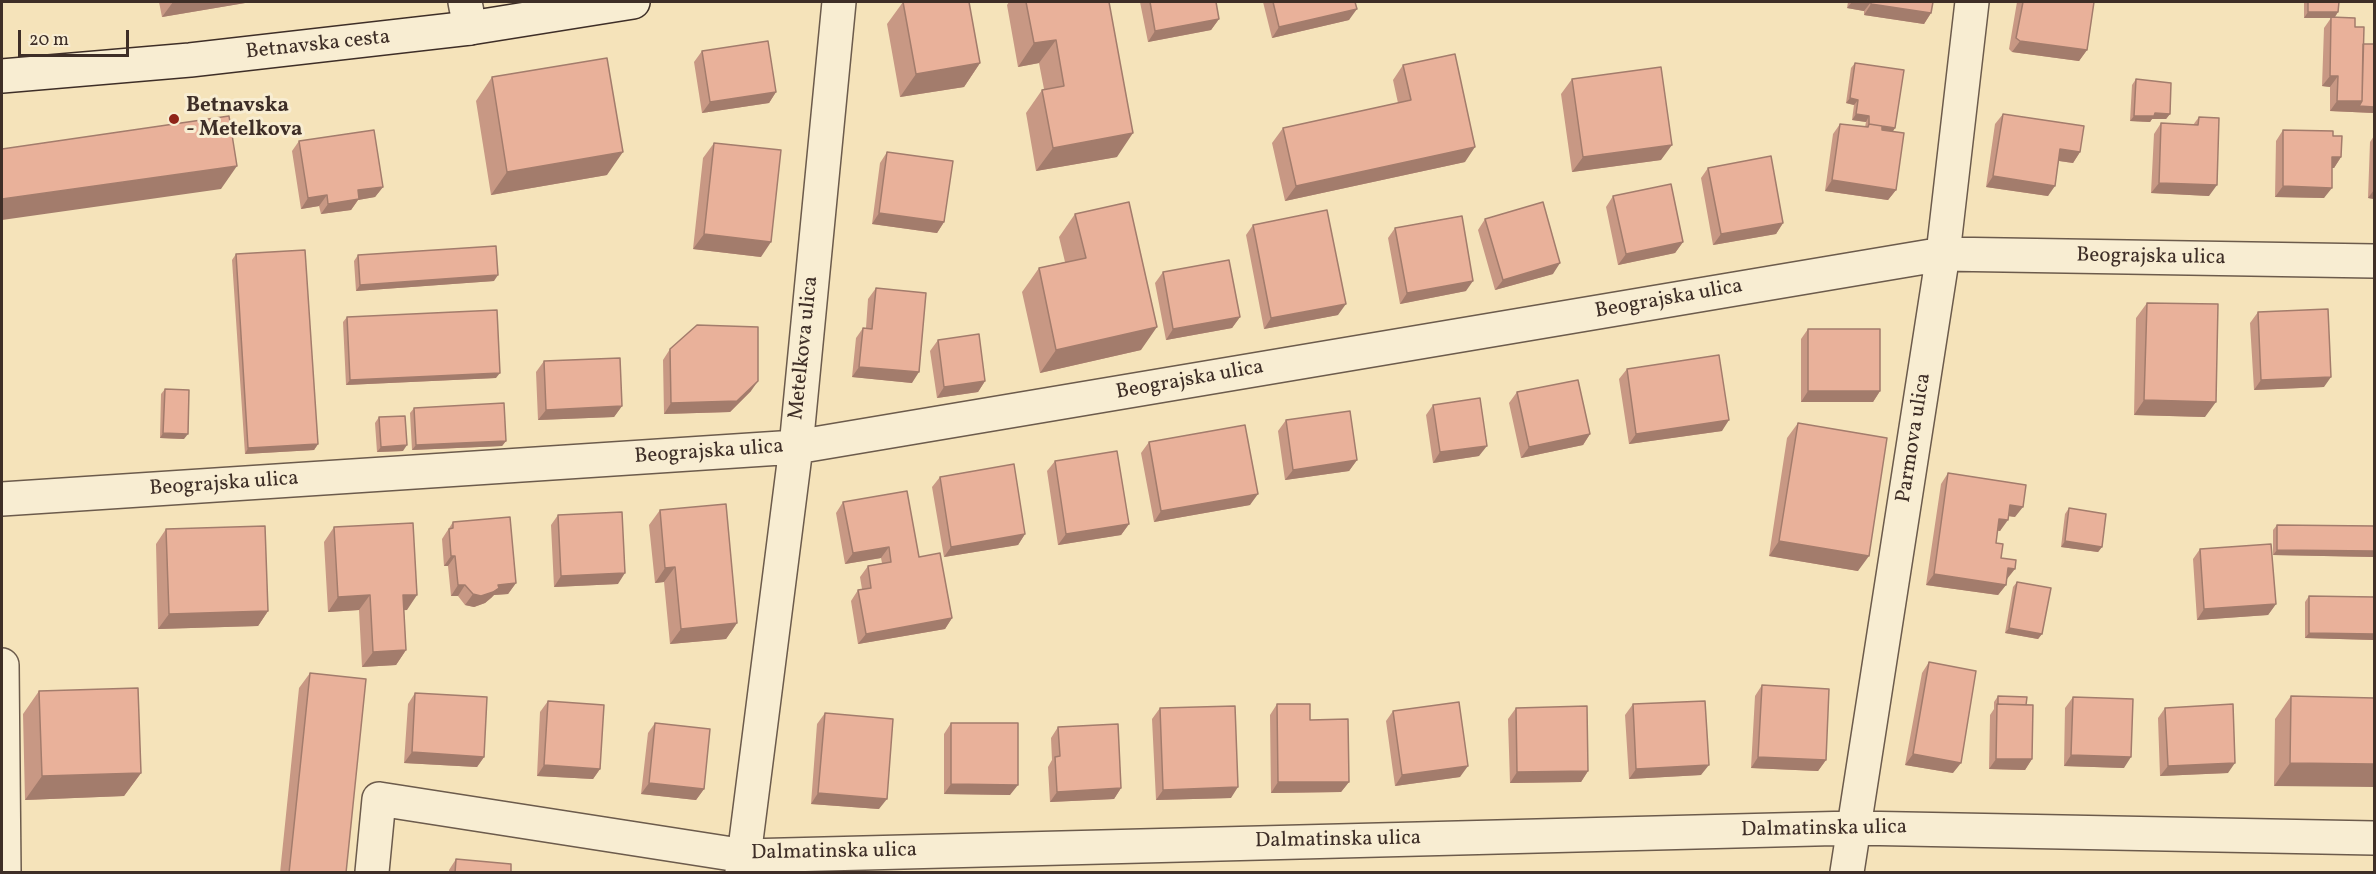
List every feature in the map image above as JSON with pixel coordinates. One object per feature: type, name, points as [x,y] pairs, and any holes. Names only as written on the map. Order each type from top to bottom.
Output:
[{"type":"street","name":"Betnavska cesta","points":[[2,76],[190,60],[467,15],[633,2]]},
{"type":"street","name":"Metelkova ulica","points":[[744,864],[796,447],[839,2]]},
{"type":"street","name":"Parmova ulica","points":[[1847,873],[1943,254],[1972,2]]},
{"type":"street","name":"Beograjska ulica","points":[[2,500],[796,447],[1943,254],[2374,261]]},
{"type":"street","points":[[2,664],[4,873]]},
{"type":"street","name":"Dalmatinska ulica","points":[[372,873],[379,799],[744,864],[1854,828],[2374,838]]},
{"type":"building","points":[[903,2],[969,2],[980,63],[916,74]]},
{"type":"building","points":[[1026,2],[1109,2],[1133,133],[1053,148],[1042,90],[1064,86],[1056,40],[1034,43]]},
{"type":"building","points":[[1150,2],[1216,2],[1219,19],[1155,31]]},
{"type":"building","points":[[1273,2],[1355,2],[1357,9],[1279,27]]},
{"type":"building","points":[[1871,2],[1933,2],[1931,13],[1871,4]]},
{"type":"building","points":[[2023,2],[2094,2],[2087,50],[2020,41],[2016,38]]},
{"type":"building","points":[[2308,2],[2339,2],[2338,12],[2308,12]]},
{"type":"building","points":[[2331,17],[2355,18],[2355,27],[2364,27],[2362,101],[2337,101],[2338,76],[2330,76]]},
{"type":"building","points":[[768,41],[776,92],[710,102],[702,51]]},
{"type":"building","points":[[2363,44],[2374,44],[2374,107],[2359,106],[2362,101]]},
{"type":"building","points":[[1455,54],[1475,147],[1296,186],[1283,128],[1411,100],[1403,65]]},
{"type":"building","points":[[607,58],[623,152],[507,172],[492,77]]},
{"type":"building","points":[[1855,63],[1904,70],[1895,128],[1869,124],[1869,116],[1856,114],[1858,100],[1850,98]]},
{"type":"building","points":[[1661,67],[1672,145],[1583,157],[1572,79]]},
{"type":"building","points":[[2136,79],[2171,83],[2170,114],[2155,113],[2154,116],[2134,116]]},
{"type":"building","points":[[2003,114],[2084,126],[2080,152],[2060,149],[2055,186],[1993,176]]},
{"type":"building","points":[[229,116],[237,166],[2,199],[2,149]]},
{"type":"building","points":[[2199,117],[2219,118],[2217,185],[2159,183],[2161,123],[2198,125]]},
{"type":"building","points":[[1840,124],[1868,127],[1869,124],[1882,126],[1882,130],[1904,133],[1896,190],[1832,180]]},
{"type":"building","points":[[374,130],[383,187],[358,190],[359,199],[328,204],[327,195],[308,198],[299,141]]},
{"type":"building","points":[[2283,130],[2333,131],[2333,136],[2342,136],[2341,157],[2332,157],[2332,188],[2283,186]]},
{"type":"building","points":[[714,143],[781,150],[771,242],[704,234]]},
{"type":"building","points":[[887,152],[953,161],[944,222],[879,213]]},
{"type":"building","points":[[1771,156],[1783,223],[1721,234],[1708,168]]},
{"type":"building","points":[[1671,184],[1683,242],[1626,254],[1613,196]]},
{"type":"building","points":[[1129,202],[1157,327],[1056,350],[1039,268],[1086,258],[1075,214]]},
{"type":"building","points":[[1543,202],[1560,263],[1503,280],[1485,219]]},
{"type":"building","points":[[1327,210],[1346,304],[1271,318],[1253,225]]},
{"type":"building","points":[[1462,216],[1473,281],[1407,293],[1395,228]]},
{"type":"building","points":[[496,246],[498,275],[360,285],[358,255]]},
{"type":"building","points":[[305,250],[318,444],[248,448],[236,254]]},
{"type":"building","points":[[1229,260],[1240,317],[1173,329],[1163,272]]},
{"type":"building","points":[[876,288],[926,293],[919,372],[859,367],[863,328],[872,329]]},
{"type":"building","points":[[2147,303],[2218,304],[2216,402],[2144,400]]},
{"type":"building","points":[[2328,309],[2331,377],[2261,380],[2258,312]]},
{"type":"building","points":[[497,310],[500,373],[350,380],[347,317]]},
{"type":"building","points":[[697,325],[758,327],[758,381],[737,401],[671,403],[670,349]]},
{"type":"building","points":[[1808,329],[1880,329],[1880,391],[1808,391]]},
{"type":"building","points":[[979,334],[985,381],[944,387],[938,340]]},
{"type":"building","points":[[1719,355],[1729,420],[1636,434],[1627,369]]},
{"type":"building","points":[[620,358],[622,406],[546,410],[544,361]]},
{"type":"building","points":[[1578,380],[1590,434],[1529,447],[1517,392]]},
{"type":"building","points":[[165,389],[189,390],[188,434],[163,433]]},
{"type":"building","points":[[1480,398],[1487,446],[1440,452],[1433,405]]},
{"type":"building","points":[[504,403],[506,441],[416,445],[414,408]]},
{"type":"building","points":[[1350,411],[1357,460],[1293,470],[1286,420]]},
{"type":"building","points":[[405,416],[407,445],[381,447],[379,417]]},
{"type":"building","points":[[1798,423],[1887,438],[1869,556],[1779,541]]},
{"type":"building","points":[[1245,425],[1258,494],[1161,511],[1149,442]]},
{"type":"building","points":[[1117,451],[1129,524],[1066,534],[1055,461]]},
{"type":"building","points":[[1014,464],[1025,534],[951,547],[940,477]]},
{"type":"building","points":[[1948,473],[2026,485],[2023,507],[2010,505],[2008,520],[1999,519],[1996,543],[2003,544],[2001,558],[2016,560],[2015,569],[2008,568],[2006,585],[1934,574]]},
{"type":"building","points":[[907,491],[919,557],[940,553],[952,618],[866,634],[858,590],[871,588],[868,566],[891,562],[889,547],[853,553],[843,502]]},
{"type":"building","points":[[726,504],[737,623],[681,629],[675,567],[665,568],[660,510]]},
{"type":"building","points":[[2069,508],[2106,514],[2102,547],[2065,541]]},
{"type":"building","points":[[622,512],[625,573],[561,576],[558,515]]},
{"type":"building","points":[[510,517],[516,583],[498,585],[499,588],[493,592],[481,596],[473,594],[465,585],[458,585],[455,556],[451,556],[449,529],[453,528],[453,522]]},
{"type":"building","points":[[413,523],[417,595],[403,595],[406,650],[373,652],[370,595],[338,597],[334,527]]},
{"type":"building","points":[[2277,525],[2374,526],[2374,551],[2277,550]]},
{"type":"building","points":[[265,526],[268,611],[169,614],[166,529]]},
{"type":"building","points":[[2271,544],[2276,604],[2204,609],[2200,549]]},
{"type":"building","points":[[2017,582],[2051,588],[2042,634],[2009,628]]},
{"type":"building","points":[[2309,596],[2374,597],[2374,634],[2309,633]]},
{"type":"building","points":[[1929,662],[1976,671],[1961,763],[1913,754]]},
{"type":"building","points":[[310,673],[366,679],[346,873],[289,873]]},
{"type":"building","points":[[1762,685],[1829,689],[1826,760],[1758,757]]},
{"type":"building","points":[[138,688],[141,773],[42,776],[39,691]]},
{"type":"building","points":[[415,693],[487,697],[484,757],[412,752]]},
{"type":"building","points":[[1998,696],[2027,697],[2026,705],[1998,704]]},
{"type":"building","points":[[2291,696],[2374,698],[2374,764],[2290,763]]},
{"type":"building","points":[[2073,697],[2133,699],[2131,757],[2071,755]]},
{"type":"building","points":[[548,701],[604,705],[600,769],[544,765]]},
{"type":"building","points":[[1705,701],[1709,765],[1636,769],[1633,704]]},
{"type":"building","points":[[1459,702],[1468,766],[1402,775],[1393,711]]},
{"type":"building","points":[[1277,704],[1310,704],[1310,720],[1348,719],[1349,782],[1278,782]]},
{"type":"building","points":[[1997,704],[2033,705],[2032,759],[1996,759]]},
{"type":"building","points":[[2233,704],[2235,763],[2168,766],[2165,708]]},
{"type":"building","points":[[1235,706],[1238,787],[1163,790],[1160,708]]},
{"type":"building","points":[[1587,706],[1588,771],[1517,772],[1516,708]]},
{"type":"building","points":[[825,713],[893,719],[887,799],[818,793]]},
{"type":"building","points":[[655,723],[710,729],[704,789],[649,783]]},
{"type":"building","points":[[951,723],[1018,723],[1018,785],[951,784]]},
{"type":"building","points":[[1118,724],[1121,788],[1057,792],[1055,757],[1060,756],[1058,727]]},
{"type":"building","points":[[456,859],[511,864],[511,873],[455,873]]},
{"type":"place","name":"Betnavska - Metelkova","points":[[174,119]]}]
